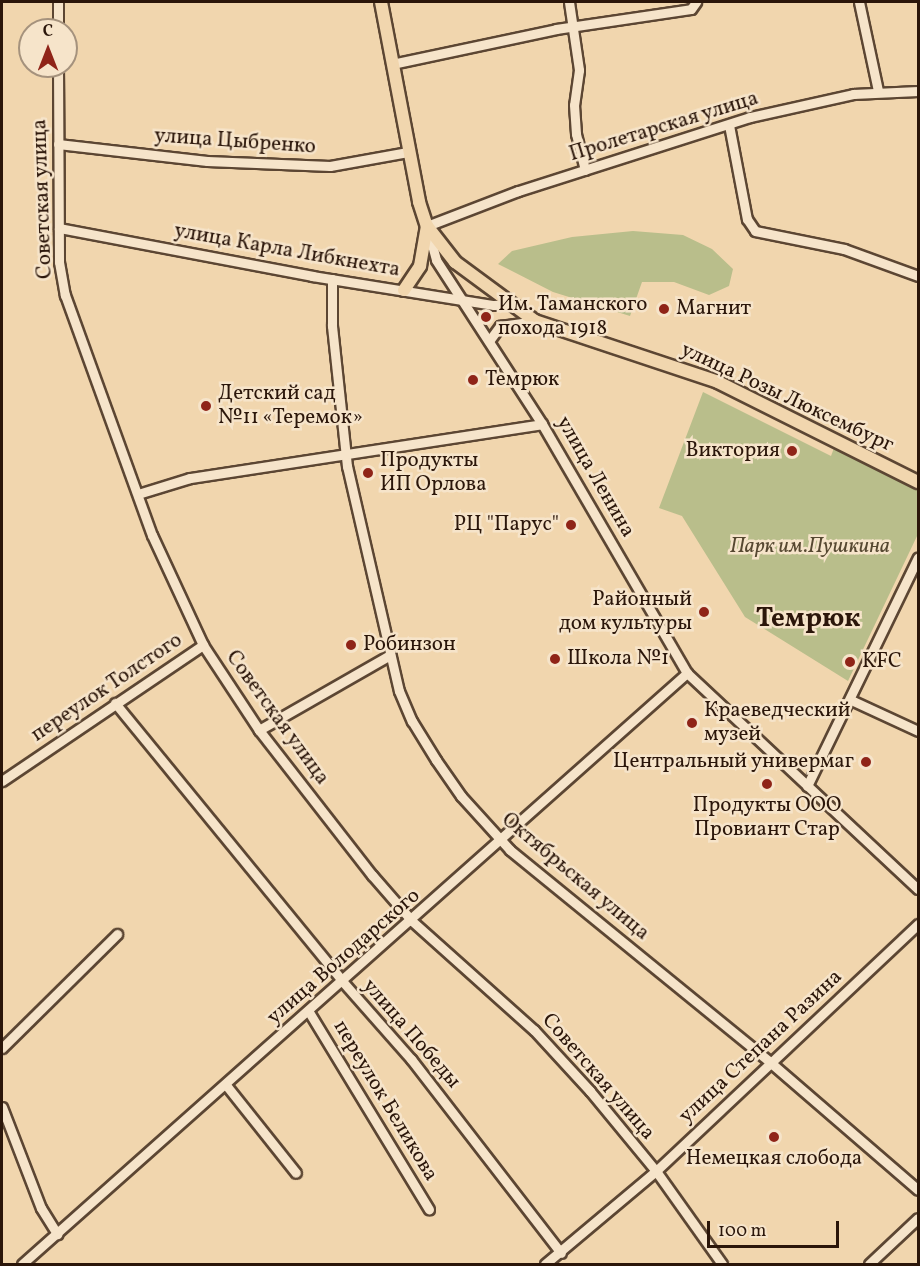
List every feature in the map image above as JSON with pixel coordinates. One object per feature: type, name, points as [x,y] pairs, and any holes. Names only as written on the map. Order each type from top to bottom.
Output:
[{"type":"main road","name":"улица Ленина","points":[[381,2],[408,152],[427,226]]},
{"type":"main road","points":[[404,290],[420,266],[427,226]]},
{"type":"main road","name":"улица Розы Люксембург","points":[[427,226],[455,262],[535,321],[718,382],[918,482]]},
{"type":"street","points":[[58,2],[58,18]]},
{"type":"street","points":[[569,2],[579,70],[574,105],[576,134],[585,170]]},
{"type":"street","points":[[859,2],[878,91]]},
{"type":"street","points":[[392,64],[696,4]]},
{"type":"street","name":"Советская улица","points":[[58,78],[58,262],[64,295],[179,600],[203,645],[259,730],[412,921],[534,1030],[656,1171],[722,1264]]},
{"type":"street","name":"Пролетарская улица","points":[[427,226],[585,170],[729,125],[814,102],[878,91],[918,91]]},
{"type":"street","points":[[729,125],[747,219],[755,231],[844,249],[918,276]]},
{"type":"street","name":"улица Цыбренко","points":[[58,144],[207,161],[320,166],[408,152]]},
{"type":"street","name":"улица Ленина","points":[[427,226],[436,260],[542,424],[687,673],[918,889]]},
{"type":"street","name":"улица Карла Либкнехта","points":[[59,228],[332,279],[494,305],[509,304]]},
{"type":"street","name":"Октябрьская улица","points":[[332,279],[344,454],[390,655],[412,721],[461,796],[501,842],[771,1063],[918,1190]]},
{"type":"street","points":[[489,341],[500,326],[535,321]]},
{"type":"street","points":[[138,494],[190,478],[542,424]]},
{"type":"street","points":[[807,786],[851,700],[918,557]]},
{"type":"street","name":"переулок Толстого","points":[[2,781],[203,645]]},
{"type":"street","points":[[259,730],[390,655]]},
{"type":"street","name":"улица Володарского","points":[[22,1264],[501,842],[687,673]]},
{"type":"street","points":[[851,700],[918,731]]},
{"type":"street","name":"улица Победы","points":[[115,703],[343,982],[445,1101],[565,1264]]},
{"type":"street","name":"улица Степана Разина","points":[[545,1264],[656,1171],[918,924]]},
{"type":"street","points":[[2,1048],[117,934]]},
{"type":"street","name":"переулок Беликова","points":[[309,1012],[429,1209]]},
{"type":"street","points":[[226,1085],[296,1173]]},
{"type":"street","points":[[2,1107],[41,1208],[57,1234]]},
{"type":"street","points":[[869,1264],[918,1218]]},
{"type":"green space","points":[[633,231],[683,235],[712,249],[733,269],[729,286],[709,295],[674,282],[642,282],[630,316],[553,292],[498,264],[512,251],[572,237]]},
{"type":"green space","name":"Парк им.Пушкина","points":[[703,392],[831,456],[834,448],[918,490],[918,534],[848,681],[745,617],[682,516],[659,508]]},
{"type":"place","name":"Магнит","points":[[664,309]]},
{"type":"place","name":"Им. Таманского похода 1918","points":[[486,317]]},
{"type":"place","name":"Темрюк","points":[[473,380]]},
{"type":"place","name":"Детский сад №11 «Теремок»","points":[[206,406]]},
{"type":"place","name":"Виктория","points":[[792,451]]},
{"type":"place","name":"Продукты ИП Орлова","points":[[368,473]]},
{"type":"place","name":"РЦ \"Парус\"","points":[[571,525]]},
{"type":"place","name":"Районный дом культуры","points":[[704,612]]},
{"type":"place","name":"Робинзон","points":[[351,645]]},
{"type":"place","name":"Школа №1","points":[[555,659]]},
{"type":"place","name":"KFC","points":[[850,662]]},
{"type":"place","name":"Краеведческий музей","points":[[692,723]]},
{"type":"place","name":"Центральный универмаг","points":[[866,762]]},
{"type":"place","name":"Продукты ООО Провиант Стар","points":[[767,784]]},
{"type":"place","name":"Немецкая слобода","points":[[774,1137]]},
{"type":"district","name":"Темрюк","points":[[808,620]]}]
